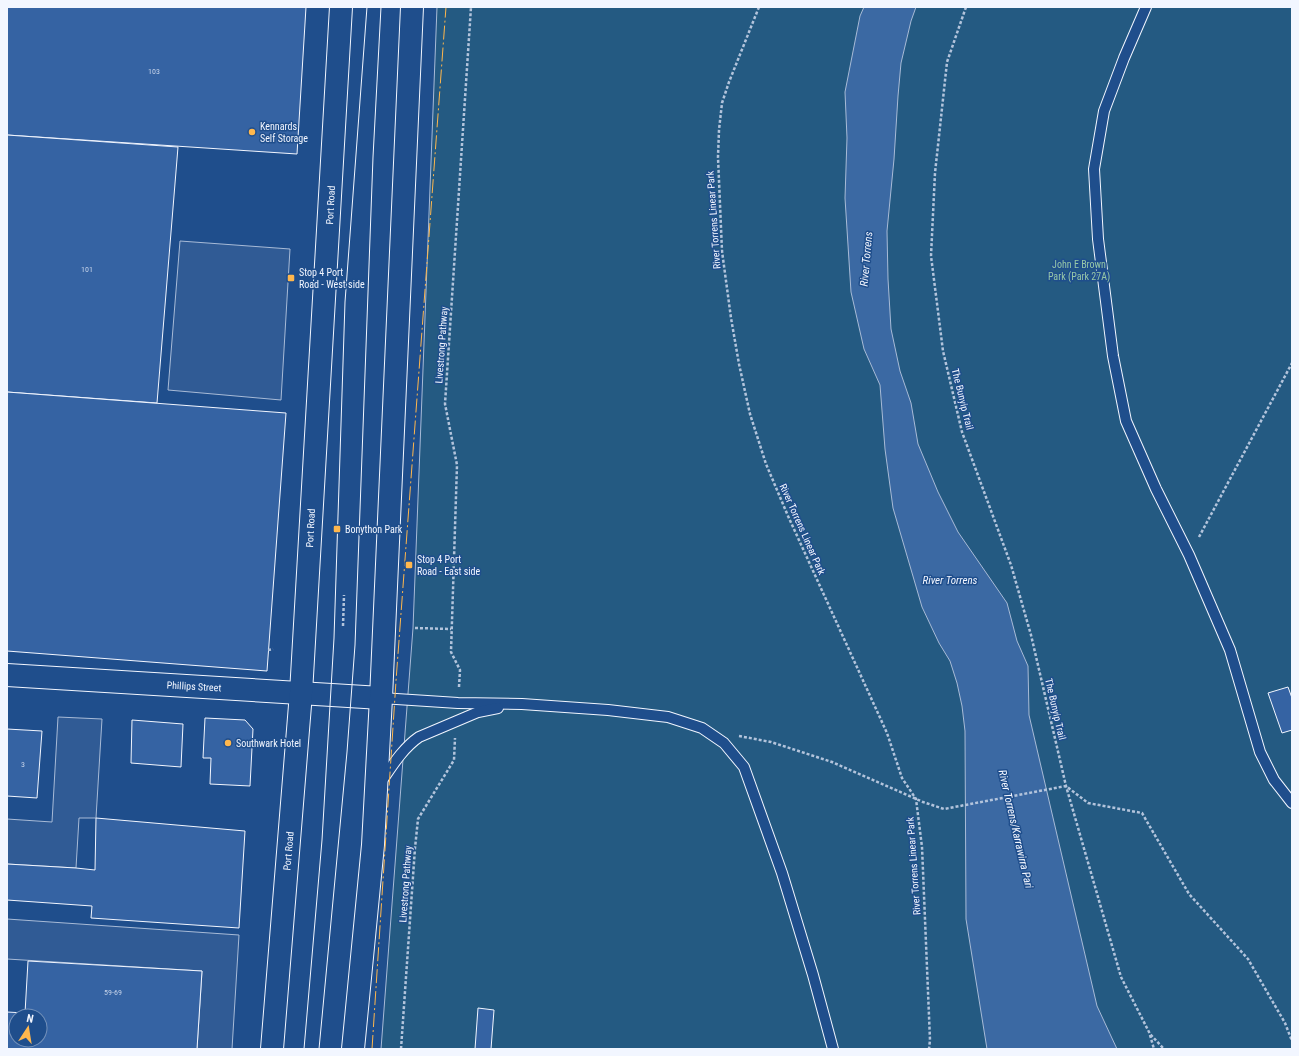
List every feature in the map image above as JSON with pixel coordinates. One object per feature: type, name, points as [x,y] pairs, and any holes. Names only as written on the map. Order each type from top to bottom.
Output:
[{"type":"main road","name":"Port Road","points":[[272,1049],[301,693],[341,7]]},
{"type":"main road","points":[[352,1049],[372,852],[382,698],[412,7]]},
{"type":"main road","name":"Phillips Street","points":[[7,675],[382,698]]},
{"type":"lane","points":[[1146,7],[1124,58],[1104,111],[1094,168],[1098,240],[1112,356],[1126,422],[1156,489],[1189,554],[1230,650],[1260,752],[1274,780],[1292,803]]},
{"type":"lane","points":[[382,698],[458,703],[534,705],[608,710],[668,717],[702,728],[724,743],[744,766],[782,873],[813,975],[833,1049]]},
{"type":"lane","points":[[376,789],[399,756],[412,742],[422,735],[478,712],[494,708],[534,705]]},
{"type":"path","name":"Livestrong Pathway","points":[[459,682],[460,670],[451,652],[457,465],[445,404],[471,7]]},
{"type":"path","name":"River Torrens Linear Park","points":[[759,7],[722,103],[719,130],[718,157],[722,251],[739,364],[750,414],[766,464],[788,516],[887,733],[902,778],[916,799],[922,847],[930,1040],[929,1049]]},
{"type":"path","name":"The Bunyip Trail","points":[[966,7],[947,62],[935,173],[931,256],[943,352],[962,432],[1011,565],[1031,635],[1066,786],[1121,978],[1150,1034]]},
{"type":"path","points":[[1189,554],[1292,363]]},
{"type":"path","points":[[343,626],[344,595]]},
{"type":"path","points":[[415,628],[451,629]]},
{"type":"path","points":[[268,650],[273,649]]},
{"type":"path","name":"Livestrong Pathway","points":[[401,1049],[418,819],[454,760],[456,733]]},
{"type":"path","points":[[724,743],[738,736],[771,742],[832,762],[916,799],[944,809],[1066,786],[1088,803],[1142,813],[1189,894],[1248,959],[1285,1023],[1292,1041]]},
{"type":"path","points":[[1150,1034],[1154,1049]]},
{"type":"path","points":[[1150,1034],[1164,1049]]},
{"type":"green space","name":"John E Brown Park (Park 27A)","points":[[437,7],[1292,7],[1292,1049],[381,1049],[413,628]]},
{"type":"shaded area","points":[[180,241],[290,249],[281,400],[168,390]]},
{"type":"shaded area","points":[[58,717],[102,719],[96,818],[79,818],[76,868],[7,864],[7,819],[52,822]]},
{"type":"shaded area","points":[[7,919],[239,935],[232,1049],[197,1049],[202,971],[7,959]]},
{"type":"water","points":[[864,7],[916,7],[911,21],[901,63],[887,231],[891,329],[900,371],[911,403],[918,444],[938,492],[958,532],[1007,603],[1017,641],[1028,666],[1029,715],[1097,1006],[1117,1049],[987,1049],[966,919],[965,731],[962,706],[950,661],[939,643],[922,607],[893,508],[885,449],[880,385],[864,349],[851,292],[845,198],[847,138],[845,92],[860,16]]},
{"type":"building","points":[[7,7],[306,7],[297,154],[7,135]]},
{"type":"building","points":[[7,135],[178,147],[157,403],[7,392]]},
{"type":"building","points":[[7,392],[286,413],[267,671],[7,651]]},
{"type":"building","points":[[1288,687],[1292,698],[1292,730],[1282,733],[1268,693]]},
{"type":"building","name":"Southwark Hotel","points":[[205,718],[245,720],[253,729],[250,786],[210,784],[211,758],[203,758]]},
{"type":"building","points":[[132,720],[183,724],[181,767],[131,763]]},
{"type":"building","points":[[7,729],[42,731],[37,798],[7,796]]},
{"type":"building","points":[[96,818],[245,831],[239,928],[91,918],[92,906],[7,900],[7,864],[95,870]]},
{"type":"building","points":[[28,961],[202,971],[197,1049],[7,1049],[7,1012],[8,1048],[48,1048],[48,1008],[25,1008]]},
{"type":"building","points":[[478,1008],[494,1010],[491,1049],[475,1049]]},
{"type":"tram line","points":[[304,1049],[322,840],[334,638],[345,302],[367,7]]},
{"type":"tram line","points":[[319,1049],[347,752],[355,645],[373,157],[381,7]]},
{"type":"power","points":[[372,1049],[396,681],[446,7]]},
{"type":"place","name":"Kennards Self Storage","points":[[252,132]]},
{"type":"place","name":"Stop 4 Port Road - West side","points":[[291,278]]},
{"type":"place","name":"Bonython Park","points":[[337,529]]},
{"type":"place","name":"Stop 4 Port Road - East side","points":[[409,565]]},
{"type":"place","name":"Southwark Hotel","points":[[228,743]]},
{"type":"water label","name":"River Torrens","points":[[866,259]]},
{"type":"water label","name":"River Torrens","points":[[950,580]]},
{"type":"water label","name":"River Torrens/Karrawirra Pari","points":[[1016,829]]}]
